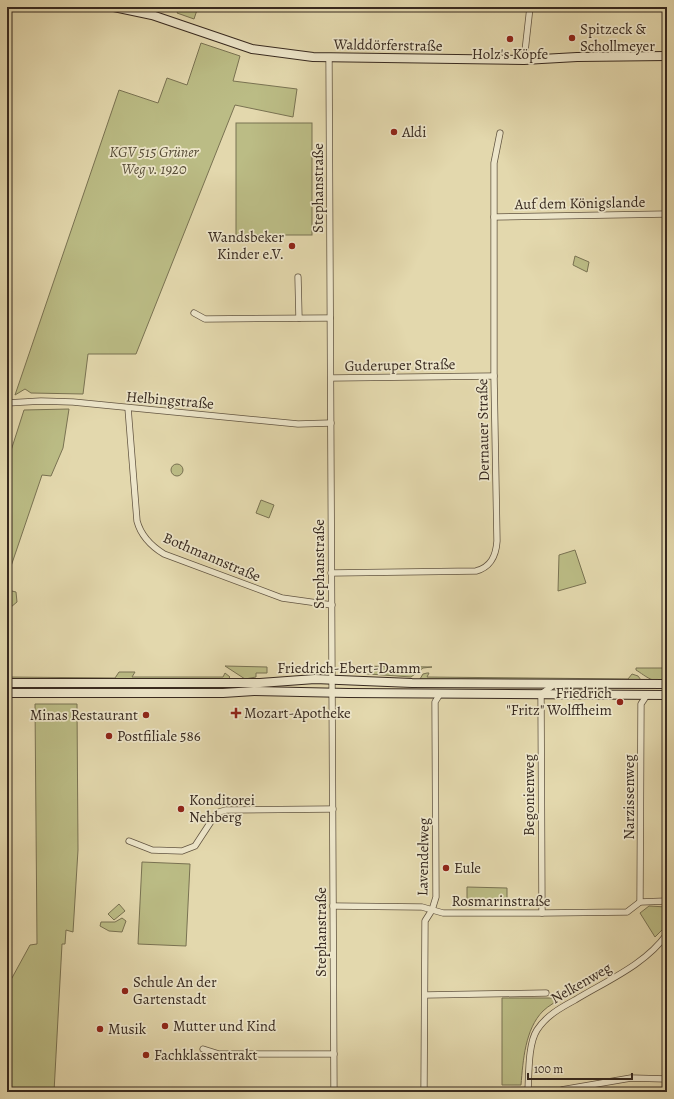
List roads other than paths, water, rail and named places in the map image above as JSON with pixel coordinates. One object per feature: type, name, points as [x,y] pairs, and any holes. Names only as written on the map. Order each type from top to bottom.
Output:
[{"type":"main road","name":"Walddörferstraße","points":[[114,7],[152,15],[252,49],[281,54],[329,58],[524,60],[577,57],[667,56]]},
{"type":"main road","name":"Friedrich-Ebert-Damm","points":[[7,683],[260,683],[332,679],[412,683],[667,684]]},
{"type":"main road","name":"Friedrich-Ebert-Damm","points":[[7,693],[224,693],[254,690],[332,693],[667,694]]},
{"type":"street","points":[[524,60],[530,7]]},
{"type":"street","name":"Stephanstraße","points":[[329,58],[334,1092]]},
{"type":"street","name":"Dernauer Straße","points":[[332,573],[471,572],[481,570],[492,561],[496,554],[498,541],[494,376],[494,163],[500,133]]},
{"type":"street","name":"Auf dem Königslande","points":[[494,217],[667,214]]},
{"type":"street","points":[[298,277],[299,318]]},
{"type":"street","points":[[194,313],[205,318],[330,318]]},
{"type":"street","name":"Guderuper Straße","points":[[331,378],[494,376]]},
{"type":"street","name":"Helbingstraße","points":[[7,403],[41,401],[298,424],[331,423]]},
{"type":"street","name":"Bothmannstraße","points":[[128,408],[137,521],[144,537],[155,548],[164,554],[282,598],[332,605]]},
{"type":"street","points":[[541,694],[555,684]]},
{"type":"street","name":"Lavendelweg","points":[[424,1092],[425,921],[432,910],[436,897],[435,702],[440,694]]},
{"type":"street","name":"Begonienweg","points":[[541,694],[542,913]]},
{"type":"street","name":"Narzissenweg","points":[[640,902],[641,704],[647,695]]},
{"type":"street","points":[[129,841],[152,850],[182,851],[195,846],[214,817],[219,812],[226,810],[333,809]]},
{"type":"street","name":"Rosmarinstraße","points":[[333,906],[422,907],[442,913],[627,912],[640,902],[667,901]]},
{"type":"street","name":"Nelkenweg","points":[[528,1090],[529,1058],[536,1031],[551,1014],[612,979],[639,961],[662,941],[667,934]]},
{"type":"street","name":"Nelkenweg","points":[[425,995],[546,993]]},
{"type":"street","points":[[203,1049],[219,1054],[334,1054]]},
{"type":"street","points":[[386,1092],[510,1091],[579,1088],[631,1078],[667,1079]]},
{"type":"place","name":"Spitzeck & Schollmeyer","points":[[572,38]]},
{"type":"place","name":"Holz's Köpfe","points":[[510,39]]},
{"type":"place","name":"Aldi","points":[[394,132]]},
{"type":"place","name":"Wandsbeker Kinder e.V.","points":[[292,246]]},
{"type":"place","name":"Friedrich \"Fritz\" Wolffheim","points":[[620,702]]},
{"type":"place","name":"Mozart-Apotheke","points":[[236,713]]},
{"type":"place","name":"Minas Restaurant","points":[[146,715]]},
{"type":"place","name":"Postfiliale 586","points":[[109,736]]},
{"type":"place","name":"Konditorei Nehberg","points":[[181,809]]},
{"type":"place","name":"Eule","points":[[446,868]]},
{"type":"place","name":"Schule An der Gartenstadt","points":[[125,991]]},
{"type":"place","name":"Mutter und Kind","points":[[165,1026]]},
{"type":"place","name":"Musik","points":[[100,1029]]},
{"type":"place","name":"Fachklassentrakt","points":[[146,1055]]},
{"type":"park label","name":"KGV 515 Grüner Weg v. 1920","points":[[154,160]]}]
